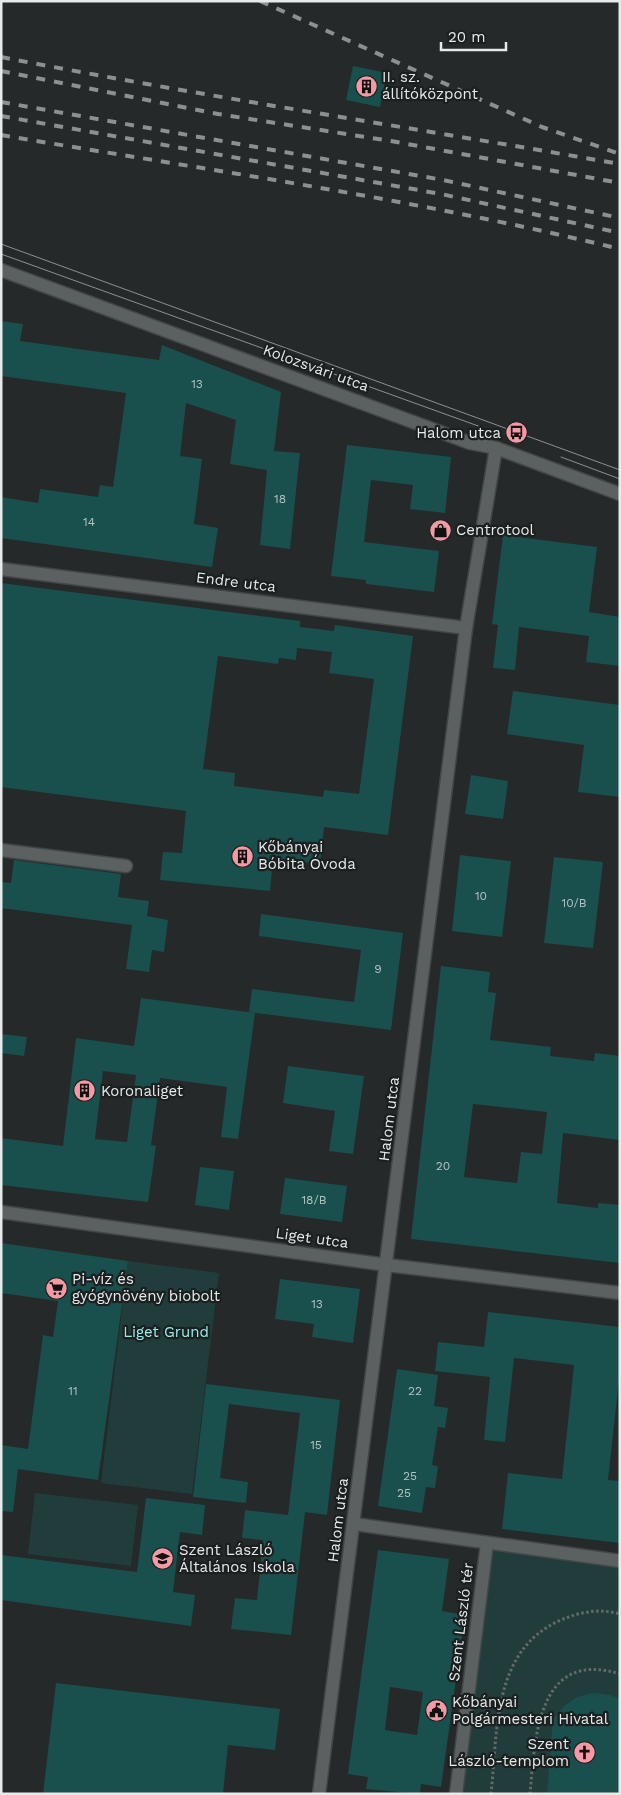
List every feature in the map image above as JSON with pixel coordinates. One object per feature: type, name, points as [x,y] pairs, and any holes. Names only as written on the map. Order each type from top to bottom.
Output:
[{"type":"street","name":"Kolozsvári utca","points":[[1,270],[461,439],[496,448],[620,494]]},
{"type":"street","name":"Halom utca","points":[[320,1794],[466,628],[496,448]]},
{"type":"street","name":"Endre utca","points":[[1,569],[466,628]]},
{"type":"street","points":[[1,850],[126,866]]},
{"type":"street","name":"Liget utca","points":[[1,1212],[387,1265],[620,1293]]},
{"type":"street","name":"Szent László tér","points":[[354,1524],[620,1560]]},
{"type":"street","name":"Szent László tér","points":[[456,1794],[487,1543]]},
{"type":"path","points":[[491,1794],[505,1678],[521,1649],[546,1627],[577,1613],[610,1611],[620,1614]]},
{"type":"path","points":[[530,1794],[539,1719],[545,1702],[556,1686],[571,1675],[589,1670],[607,1670],[620,1674]]},
{"type":"green space","name":"Liget Grund","points":[[128,1261],[219,1273],[192,1494],[101,1483]]},
{"type":"green space","points":[[35,1493],[138,1505],[131,1566],[28,1554]]},
{"type":"green space","points":[[487,1543],[620,1561],[620,1794],[456,1794]]},
{"type":"building","name":"II. sz. állítóközpont","points":[[353,66],[387,73],[380,107],[346,100]]},
{"type":"building","points":[[1,321],[23,324],[20,341],[159,360],[162,345],[281,392],[274,451],[300,453],[290,549],[260,545],[267,470],[230,464],[236,420],[186,403],[180,456],[202,459],[194,524],[218,528],[212,567],[1,538],[1,497],[38,503],[40,489],[98,497],[100,485],[113,487],[126,393],[1,376]]},
{"type":"building","points":[[347,445],[451,457],[445,513],[410,509],[413,485],[371,480],[364,542],[439,551],[434,592],[366,584],[366,580],[331,576]]},
{"type":"building","points":[[503,535],[597,547],[589,612],[620,617],[620,666],[586,662],[589,636],[519,627],[515,670],[493,668],[498,625],[492,624]]},
{"type":"building","points":[[1,583],[300,621],[300,627],[334,631],[335,625],[413,636],[388,835],[324,827],[320,864],[273,859],[270,891],[160,880],[163,852],[182,853],[186,811],[1,787]],"holes":[[[297,648],[332,652],[329,673],[374,679],[359,794],[324,790],[323,797],[234,786],[235,773],[203,769],[218,656],[278,664],[279,658],[296,660]]]},
{"type":"building","points":[[513,691],[620,705],[620,797],[578,792],[584,745],[507,734]]},
{"type":"building","points":[[471,775],[508,781],[503,819],[465,814]]},
{"type":"building","points":[[460,855],[511,861],[502,937],[452,931]]},
{"type":"building","points":[[554,857],[603,862],[593,948],[544,943]]},
{"type":"building","points":[[14,860],[121,874],[118,897],[149,901],[147,916],[168,920],[164,952],[152,950],[149,972],[126,969],[132,925],[1,908],[1,882],[11,883]]},
{"type":"building","points":[[261,914],[403,933],[391,1030],[249,1012],[252,989],[354,1002],[361,950],[259,936]]},
{"type":"building","points":[[441,966],[490,972],[488,992],[496,993],[490,1040],[551,1047],[550,1056],[594,1061],[595,1053],[620,1056],[620,1140],[563,1133],[557,1203],[598,1208],[598,1203],[620,1205],[620,1263],[411,1239]],"holes":[[[473,1104],[547,1112],[542,1154],[521,1152],[517,1183],[464,1177]]]},
{"type":"building","points":[[141,998],[255,1013],[238,1139],[221,1137],[227,1087],[160,1078],[151,1145],[156,1146],[148,1202],[1,1185],[1,1138],[63,1146],[76,1038],[134,1046]],"holes":[[[103,1071],[136,1075],[127,1142],[95,1139]]]},
{"type":"building","points":[[1,1034],[27,1037],[24,1056],[1,1053]]},
{"type":"building","points":[[288,1066],[364,1076],[353,1154],[329,1151],[335,1111],[283,1103]]},
{"type":"building","points":[[200,1167],[234,1171],[229,1210],[195,1205]]},
{"type":"building","points":[[285,1178],[347,1186],[342,1222],[280,1214]]},
{"type":"building","points":[[1,1243],[128,1261],[98,1480],[18,1469],[13,1512],[1,1511],[1,1445],[28,1449],[43,1335],[53,1337],[58,1301],[1,1293]]},
{"type":"building","points":[[280,1279],[360,1289],[353,1343],[312,1337],[314,1324],[275,1319]]},
{"type":"building","points":[[488,1312],[620,1327],[620,1371],[608,1480],[620,1481],[620,1543],[502,1529],[508,1473],[562,1479],[574,1365],[514,1358],[505,1442],[484,1440],[490,1377],[435,1371],[438,1342],[484,1347]]},
{"type":"building","points":[[397,1369],[438,1375],[434,1406],[448,1408],[445,1428],[438,1427],[432,1465],[438,1466],[435,1488],[426,1487],[422,1513],[378,1506]]},
{"type":"building","points":[[206,1384],[340,1400],[327,1515],[305,1512],[291,1635],[231,1629],[235,1598],[257,1600],[263,1540],[242,1538],[245,1510],[288,1515],[300,1413],[229,1404],[220,1478],[248,1482],[246,1503],[193,1497]]},
{"type":"building","points":[[146,1498],[205,1505],[202,1535],[180,1532],[173,1592],[195,1595],[191,1626],[1,1600],[1,1555],[137,1572]]},
{"type":"building","name":"Kőbányai Polgármesteri Hivatal","points":[[378,1550],[449,1559],[442,1611],[465,1615],[441,1787],[421,1784],[420,1794],[366,1789],[368,1777],[348,1774]],"holes":[[[390,1687],[423,1692],[417,1735],[385,1730]]]},
{"type":"building","points":[[56,1683],[280,1709],[275,1750],[228,1745],[223,1794],[43,1794]]},
{"type":"building","name":"Szent László-templom","points":[[593,1693],[610,1695],[620,1699],[620,1794],[547,1794],[553,1720],[563,1707],[577,1697]]},
{"type":"tram line","points":[[1,244],[620,470]]},
{"type":"tram line","points":[[1,254],[481,427]]},
{"type":"tram line","points":[[561,457],[620,479]]},
{"type":"railway","points":[[260,1],[542,127],[620,154]]},
{"type":"railway","points":[[1,57],[233,99],[620,164]]},
{"type":"railway","points":[[1,71],[218,114],[391,141],[620,183]]},
{"type":"railway","points":[[1,102],[443,180],[620,218]]},
{"type":"railway","points":[[1,116],[441,194],[620,233]]},
{"type":"railway","points":[[1,135],[389,200],[543,231],[620,249]]},
{"type":"place","name":"II. sz. állítóközpont","points":[[366,86]]},
{"type":"place","name":"Halom utca","points":[[517,433]]},
{"type":"place","name":"Centrotool","points":[[440,530]]},
{"type":"place","name":"Kőbányai Bóbita Óvoda","points":[[242,856]]},
{"type":"place","name":"Koronaliget","points":[[85,1091]]},
{"type":"place","name":"Pi-víz és gyógynövény biobolt","points":[[56,1288]]},
{"type":"place","name":"Szent László Általános Iskola","points":[[163,1559]]},
{"type":"place","name":"Kőbányai Polgármesteri Hivatal","points":[[436,1711]]},
{"type":"place","name":"Szent László-templom","points":[[585,1753]]}]
